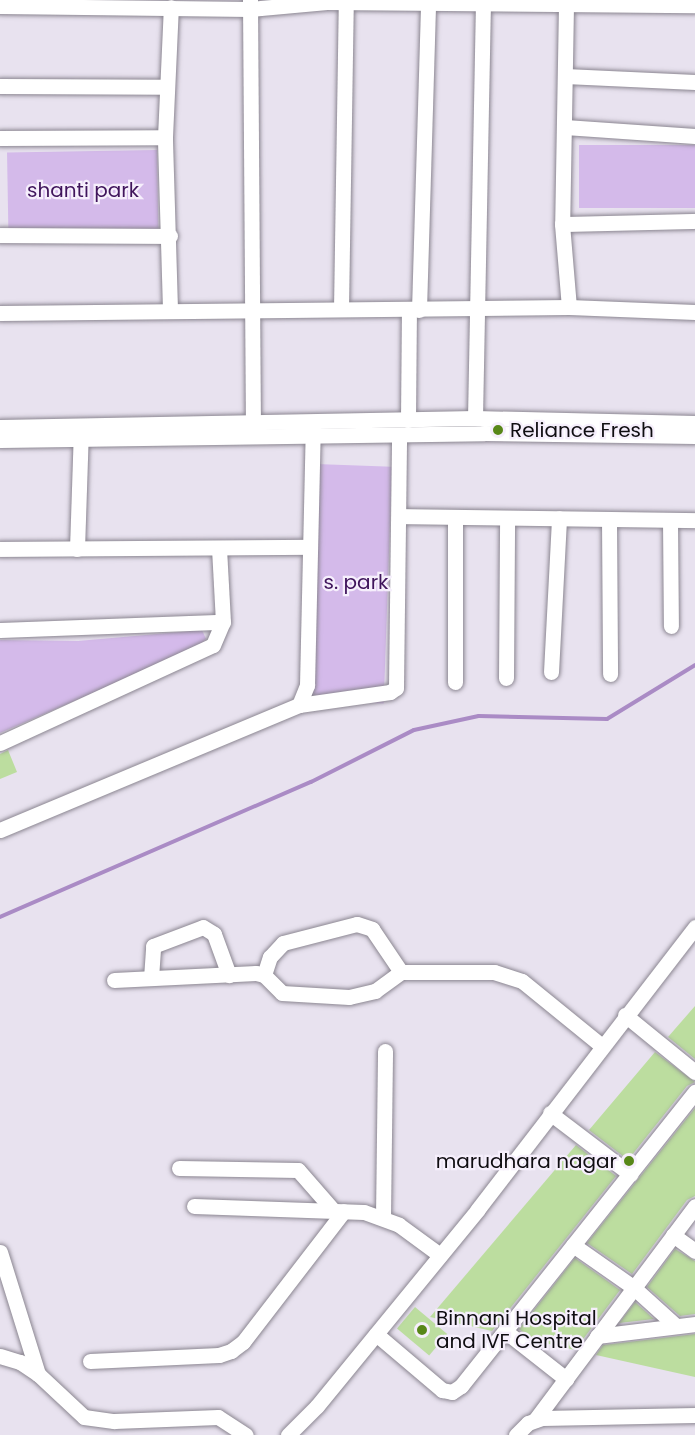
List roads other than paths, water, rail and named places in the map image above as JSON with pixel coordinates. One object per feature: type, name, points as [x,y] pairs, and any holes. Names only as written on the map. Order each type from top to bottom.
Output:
[{"type":"street","points":[[0,6],[171,7],[327,1],[695,5]]},
{"type":"street","points":[[341,309],[346,2]]},
{"type":"street","points":[[475,418],[479,309],[483,2]]},
{"type":"street","points":[[408,420],[428,3]]},
{"type":"street","points":[[250,4],[253,423]]},
{"type":"street","points":[[566,5],[562,224],[569,306]]},
{"type":"street","points":[[170,309],[170,236],[165,137],[171,7]]},
{"type":"street","points":[[565,76],[695,82]]},
{"type":"street","points":[[0,86],[166,87]]},
{"type":"street","points":[[565,127],[695,136]]},
{"type":"street","points":[[0,138],[165,137]]},
{"type":"street","points":[[562,224],[695,221]]},
{"type":"street","points":[[0,235],[170,236]]},
{"type":"street","points":[[0,313],[170,309],[414,310],[569,306],[695,312]]},
{"type":"street","points":[[0,427],[81,433],[313,429],[408,420],[475,418],[695,423]]},
{"type":"street","points":[[0,440],[253,423],[399,435],[695,436]]},
{"type":"street","points":[[299,705],[307,685],[313,429]]},
{"type":"street","points":[[77,549],[81,433]]},
{"type":"street","points":[[0,830],[299,705],[390,692],[396,687],[400,516],[399,435]]},
{"type":"street","points":[[400,516],[695,520]]},
{"type":"street","points":[[455,517],[455,682]]},
{"type":"street","points":[[506,678],[507,518]]},
{"type":"street","points":[[551,672],[559,518]]},
{"type":"street","points":[[609,519],[610,674]]},
{"type":"street","points":[[670,520],[671,626]]},
{"type":"street","points":[[0,549],[310,547]]},
{"type":"street","points":[[0,743],[213,645],[223,622],[219,548]]},
{"type":"street","points":[[0,630],[223,622]]},
{"type":"street","points":[[264,975],[273,951],[283,943],[357,924],[372,929],[401,972]]},
{"type":"street","points":[[151,978],[153,946],[203,927],[214,934],[229,975]]},
{"type":"street","points":[[288,1435],[376,1334],[440,1255],[695,927]]},
{"type":"street","points":[[114,980],[264,975],[282,993],[349,997],[375,992],[401,972],[494,972],[509,975],[602,1046]]},
{"type":"street","points":[[625,1015],[695,1072]]},
{"type":"street","points":[[383,1218],[385,1051]]},
{"type":"street","points":[[376,1334],[442,1390],[452,1392],[461,1386],[695,1092]]},
{"type":"street","points":[[550,1113],[630,1174]]},
{"type":"street","points":[[179,1168],[298,1170],[339,1210]]},
{"type":"street","points":[[194,1206],[339,1210],[383,1218],[440,1255]]},
{"type":"street","points":[[516,1435],[535,1420],[695,1206]]},
{"type":"street","points":[[90,1361],[219,1355],[231,1351],[243,1342],[339,1210]]},
{"type":"street","points":[[673,1235],[695,1251]]},
{"type":"street","points":[[573,1245],[633,1287],[675,1325]]},
{"type":"street","points":[[0,1253],[38,1374]]},
{"type":"street","points":[[597,1336],[695,1324]]},
{"type":"street","points":[[505,1331],[566,1378]]},
{"type":"street","points":[[0,1356],[20,1362],[38,1374],[75,1412],[95,1420],[218,1417],[246,1435]]},
{"type":"street","points":[[535,1420],[695,1415]]},
{"type":"waterway","points":[[0,917],[311,782],[414,730],[479,716],[607,719],[695,665]]},
{"type":"place","name":"Reliance Fresh","points":[[498,430]]},
{"type":"place","name":"marudhara nagar","points":[[629,1161]]},
{"type":"place","name":"Binnani Hospital and IVF Centre","points":[[422,1330]]},
{"type":"park label","name":"shanti park","points":[[83,190]]},
{"type":"park label","name":"s. park","points":[[356,582]]}]
